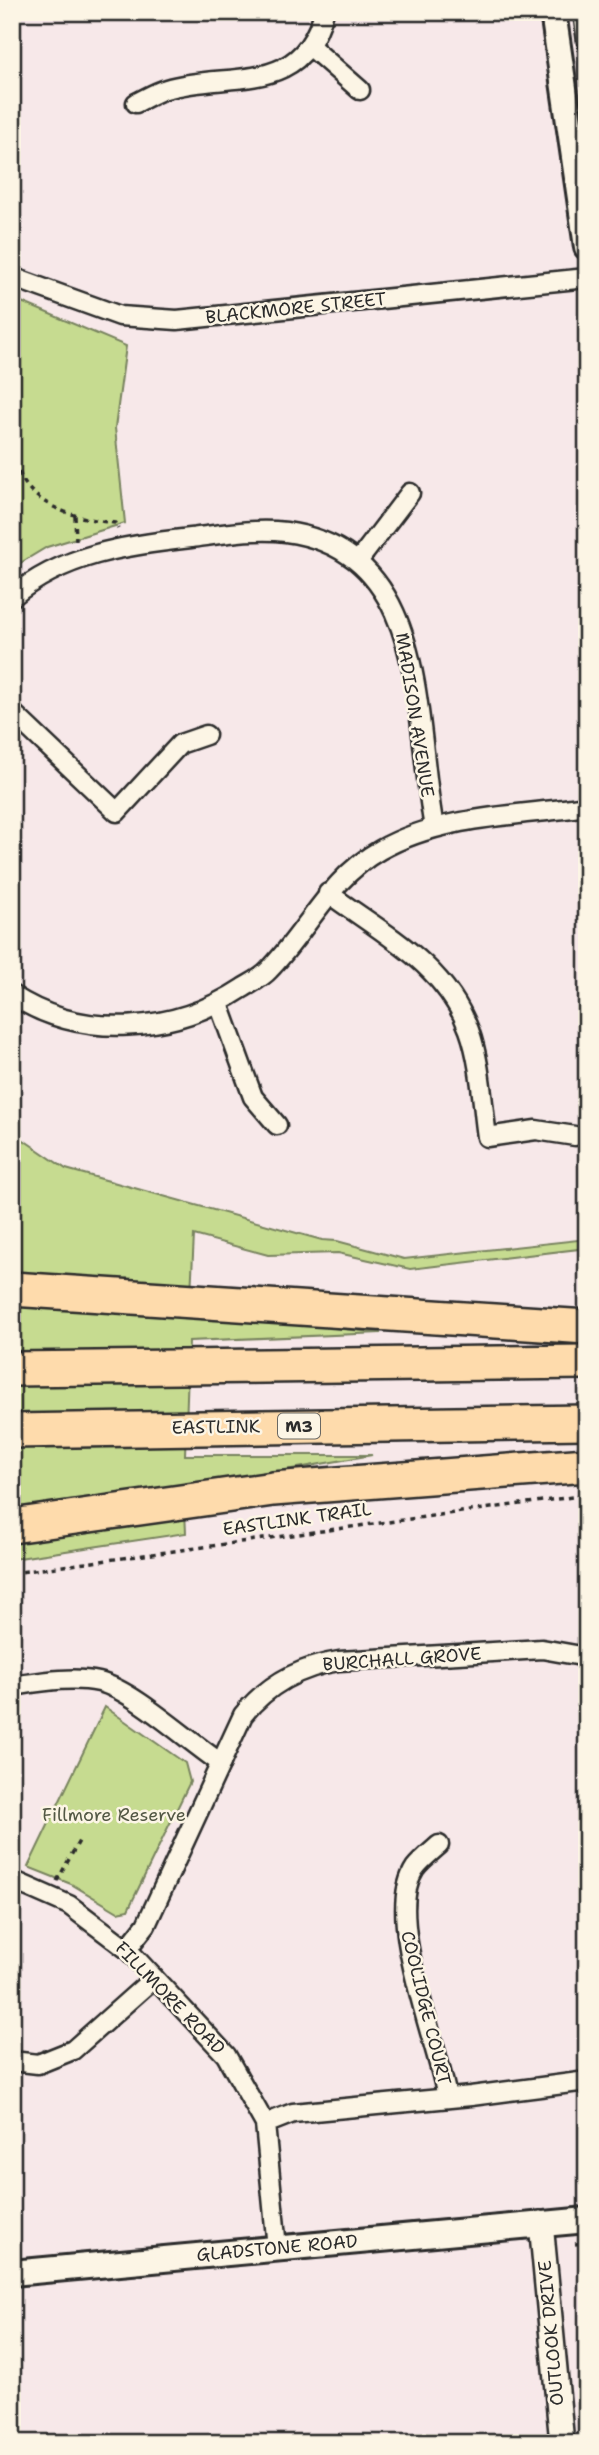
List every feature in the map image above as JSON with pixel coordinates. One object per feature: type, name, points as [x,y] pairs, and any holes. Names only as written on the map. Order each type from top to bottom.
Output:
[{"type":"highway","points":[[12,1276],[130,1299]]},
{"type":"highway","points":[[12,1290],[587,1328]]},
{"type":"highway","points":[[12,1369],[587,1362]]},
{"type":"highway","name":"EASTLINK","points":[[12,1431],[587,1422]]},
{"type":"highway","points":[[12,1526],[273,1489],[587,1465]]},
{"type":"main road","points":[[553,12],[587,247]]},
{"type":"main road","name":"GLADSTONE ROAD","points":[[541,2223],[587,2214]]},
{"type":"main road","name":"GLADSTONE ROAD","points":[[12,2273],[587,2220]]},
{"type":"street","points":[[136,103],[173,87],[252,78],[291,62],[311,47],[324,12]]},
{"type":"street","points":[[583,12],[587,41]]},
{"type":"street","points":[[311,47],[360,90]]},
{"type":"street","name":"BLACKMORE STREET","points":[[12,277],[120,316],[177,320],[587,278]]},
{"type":"street","points":[[359,560],[410,493]]},
{"type":"street","name":"MADISON AVENUE","points":[[12,597],[51,572],[103,551],[217,535],[285,532],[314,539],[359,560],[388,598],[403,627],[434,827]]},
{"type":"street","points":[[12,712],[117,812],[180,744],[206,735]]},
{"type":"street","points":[[12,995],[31,1007],[86,1025],[170,1021],[219,1004],[267,973],[290,947],[328,893],[353,867],[378,851],[434,827],[587,806]]},
{"type":"street","points":[[328,893],[425,963],[455,998],[470,1031],[487,1137],[536,1130],[575,1136]]},
{"type":"street","points":[[219,1004],[253,1097],[277,1125]]},
{"type":"street","name":"BURCHALL GROVE","points":[[127,1949],[146,1925],[243,1715],[256,1698],[278,1681],[314,1665],[542,1649],[587,1657]]},
{"type":"street","points":[[12,1686],[67,1680],[103,1683],[122,1692],[221,1763]]},
{"type":"street","name":"COOLIDGE COURT","points":[[439,1845],[416,1868],[408,1886],[404,1910],[407,1943],[442,2068],[447,2098]]},
{"type":"street","name":"FILLMORE ROAD","points":[[12,1880],[69,1905],[127,1949],[226,2055],[265,2124],[277,2248]]},
{"type":"street","points":[[12,2061],[38,2064],[73,2050],[154,1978]]},
{"type":"street","points":[[265,2124],[293,2113],[587,2081]]},
{"type":"street","name":"OUTLOOK DRIVE","points":[[541,2223],[562,2443]]},
{"type":"path","points":[[12,393],[18,417],[17,466],[23,479],[50,506],[75,516],[115,523],[118,529]]},
{"type":"path","points":[[75,516],[76,541]]},
{"type":"path","name":"EASTLINK TRAIL","points":[[12,1573],[587,1495]]},
{"type":"path","points":[[57,1881],[79,1841]]},
{"type":"path","points":[[575,2244],[587,2243]]},
{"type":"green space","points":[[12,298],[126,346],[115,428],[125,523],[47,547],[12,568]]},
{"type":"green space","points":[[12,1132],[66,1169],[322,1240],[337,1241],[404,1259],[587,1239],[587,1248],[410,1269],[338,1253],[268,1255],[194,1235],[190,1313],[381,1333],[189,1341],[185,1455],[372,1455],[184,1488],[186,1533],[12,1559]]},
{"type":"green space","name":"Fillmore Reserve","points":[[105,1707],[185,1763],[190,1782],[128,1910],[118,1912],[71,1884],[28,1867]]}]
